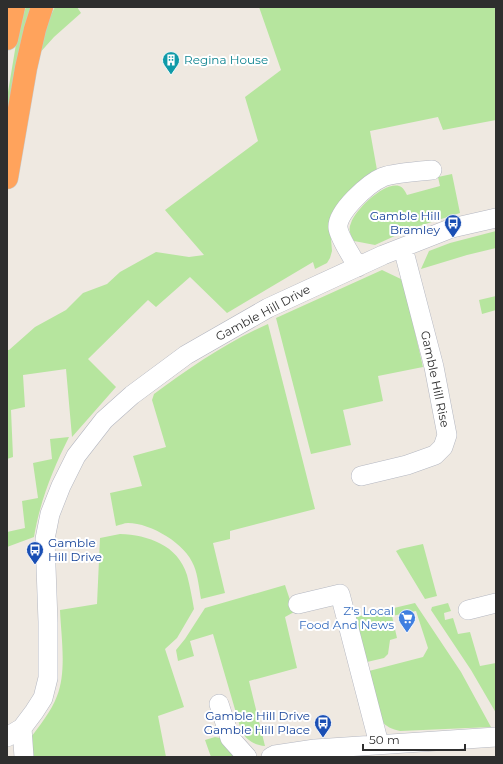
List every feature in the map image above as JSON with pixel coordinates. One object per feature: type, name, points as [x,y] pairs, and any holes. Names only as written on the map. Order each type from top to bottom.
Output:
[{"type":"highway","points":[[7,39],[14,7]]},
{"type":"highway","points":[[7,178],[26,68],[42,7]]},
{"type":"street","points":[[358,267],[338,228],[341,216],[368,186],[384,176],[432,170]]},
{"type":"street","name":"Gamble Hill Drive","points":[[14,732],[43,698],[48,678],[46,538],[50,514],[61,486],[76,456],[104,420],[132,395],[186,355],[268,308],[358,267],[452,228],[496,218]]},
{"type":"street","name":"Gamble Hill Rise","points":[[361,476],[407,465],[435,455],[443,447],[448,435],[434,366],[403,248]]},
{"type":"street","points":[[298,604],[340,594],[379,744]]},
{"type":"street","points":[[468,610],[496,603]]},
{"type":"street","points":[[219,704],[230,738],[247,757]]},
{"type":"street","points":[[14,732],[24,757]]},
{"type":"street","points":[[271,757],[275,755],[315,749],[496,738]]},
{"type":"green space","points":[[26,7],[36,7],[7,133],[7,98],[19,26]]},
{"type":"green space","points":[[55,7],[77,7],[81,13],[54,37],[37,56],[46,24]]},
{"type":"green space","points":[[259,7],[496,7],[496,120],[443,130],[438,117],[370,131],[377,170],[360,181],[331,214],[330,226],[332,251],[327,263],[315,269],[313,262],[227,313],[190,277],[156,307],[148,300],[88,359],[116,387],[72,437],[66,369],[23,375],[25,407],[11,410],[13,457],[7,459],[7,350],[9,350],[35,327],[66,310],[83,293],[107,284],[120,272],[156,252],[189,257],[204,255],[165,210],[258,141],[245,97],[281,70]]},
{"type":"green space","points":[[452,174],[460,213],[410,229],[375,245],[354,241],[350,230],[350,225],[354,217],[364,204],[379,192],[386,188],[399,186],[403,188],[407,195],[440,186],[438,177]]},
{"type":"green space","points":[[496,231],[496,248],[421,269],[429,251],[450,243]]},
{"type":"green space","points":[[382,270],[403,280],[423,367],[378,376],[383,401],[343,410],[351,445],[311,454],[276,318]]},
{"type":"green space","points":[[496,296],[496,310],[482,314],[479,300]]},
{"type":"green space","points":[[268,324],[315,509],[230,531],[230,539],[213,543],[225,593],[201,599],[194,566],[184,550],[167,536],[147,527],[128,523],[116,526],[110,493],[142,486],[133,456],[166,447],[152,400],[154,394],[209,356]]},
{"type":"green space","points":[[69,437],[48,486],[34,537],[7,547],[7,532],[25,528],[22,501],[38,498],[33,463],[52,459],[50,439]]},
{"type":"green space","points":[[120,534],[151,540],[169,549],[177,556],[183,565],[190,588],[194,609],[177,638],[165,649],[184,707],[158,716],[166,757],[31,757],[29,740],[52,708],[62,676],[63,653],[60,610],[97,604],[100,538]]},
{"type":"green space","points":[[423,544],[437,596],[425,599],[396,551]]},
{"type":"green space","points":[[285,585],[294,612],[285,617],[297,668],[249,681],[265,746],[257,744],[245,737],[241,730],[213,634],[190,641],[194,656],[178,661],[176,650],[205,608]]},
{"type":"green space","points":[[415,603],[461,672],[491,727],[400,731],[389,727],[381,720],[369,671],[423,657],[428,648],[416,611],[392,616],[397,638],[390,640],[388,654],[384,658],[367,662],[356,617]]},
{"type":"green space","points":[[448,603],[451,611],[444,613],[445,620],[453,618],[458,634],[470,632],[480,666],[496,663],[496,713],[471,670],[431,610],[432,607]]},
{"type":"green space","points":[[215,737],[220,738],[234,757],[211,757],[205,740]]},
{"type":"place","name":"Regina House","points":[[171,75]]},
{"type":"place","name":"Gamble Hill Bramley","points":[[453,238]]},
{"type":"place","name":"Gamble Hill Drive","points":[[35,565]]},
{"type":"place","name":"Z's Local Food And News","points":[[407,633]]},
{"type":"place","name":"Gamble Hill Drive Gamble Hill Place","points":[[323,738]]}]
